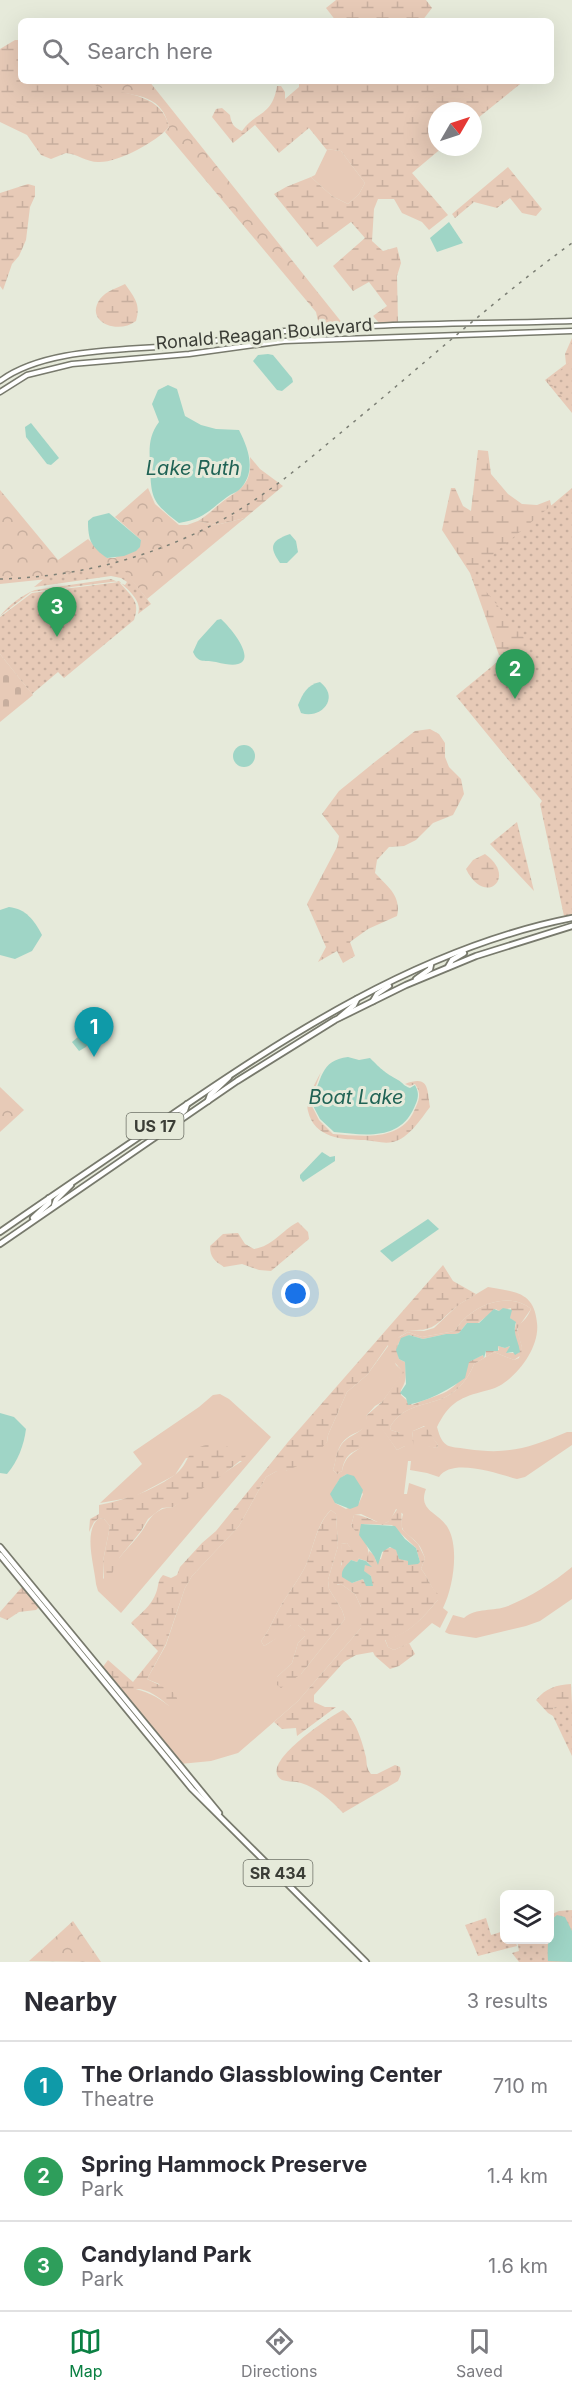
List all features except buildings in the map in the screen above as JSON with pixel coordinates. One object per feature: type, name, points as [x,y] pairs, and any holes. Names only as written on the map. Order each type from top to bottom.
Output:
[{"type":"main road","name":"Ronald Reagan Boulevard","points":[[0,381],[21,367],[37,361],[96,352],[209,342],[282,332],[572,321]]},
{"type":"main road","points":[[438,325],[439,334]]},
{"type":"main road","name":"Ronald Reagan Boulevard","points":[[0,392],[27,375],[72,364],[189,354],[284,341],[572,331]]},
{"type":"main road","points":[[96,352],[97,362]]},
{"type":"main road","name":"US 17","points":[[0,1232],[235,1071],[293,1034],[357,999],[431,964],[518,932],[572,918]]},
{"type":"main road","name":"US 17","points":[[0,1244],[208,1101],[335,1020],[406,985],[447,968],[505,946],[572,926]]},
{"type":"main road","points":[[447,968],[452,960],[474,947]]},
{"type":"main road","points":[[406,985],[429,969],[431,964]]},
{"type":"main road","points":[[373,1001],[377,994],[398,979]]},
{"type":"main road","points":[[335,1020],[354,1005],[357,999]]},
{"type":"main road","points":[[208,1101],[210,1095],[235,1071]]},
{"type":"main road","points":[[162,1132],[185,1110],[187,1104]]},
{"type":"main road","points":[[54,1206],[56,1200],[75,1181]]},
{"type":"main road","points":[[27,1225],[49,1203],[49,1198]]},
{"type":"main road","name":"SR 434","points":[[0,1547],[138,1724],[192,1789],[366,1962]]},
{"type":"main road","name":"SR 434","points":[[0,1555],[43,1607],[58,1617],[190,1779],[216,1807],[220,1815]]},
{"type":"main road","points":[[138,1724],[149,1729]]},
{"type":"green space","points":[[336,0],[426,0],[432,8],[424,18],[334,18],[326,8]]},
{"type":"green space","points":[[18,40],[18,84],[93,84],[133,95],[143,98],[160,109],[169,127],[155,139],[116,159],[94,162],[66,153],[51,159],[41,155],[27,135],[0,122],[0,49]]},
{"type":"green space","points":[[94,84],[151,84],[343,324],[319,325],[316,312],[165,132],[169,127],[164,113],[156,103],[145,98]]},
{"type":"green space","points":[[299,84],[520,84],[482,115],[482,102],[428,102],[428,156],[432,156],[412,173],[448,215],[429,230],[422,222],[402,213],[394,199],[378,199],[374,209],[372,241],[383,251],[397,247],[401,263],[397,276],[398,323],[380,324],[373,316],[387,306],[369,282],[353,291],[333,266],[365,238],[351,222],[317,247],[274,194],[311,177],[332,196],[348,204],[359,194],[365,183],[341,151],[326,149],[309,128],[279,153],[255,125],[233,143],[212,117],[216,109],[222,108],[230,115],[235,127],[242,131],[267,109],[275,96],[277,86],[281,86],[285,92],[285,99],[299,87]]},
{"type":"green space","points":[[326,149],[341,151],[365,183],[359,194],[348,204],[332,196],[311,177],[315,175]]},
{"type":"green space","points":[[508,167],[542,209],[536,216],[522,213],[510,198],[497,208],[474,202],[455,218],[452,214]]},
{"type":"green space","points":[[28,184],[35,186],[35,196],[30,207],[26,240],[19,256],[12,264],[3,290],[0,286],[0,193]]},
{"type":"green space","points":[[125,284],[136,302],[138,310],[136,321],[121,327],[105,324],[96,314],[96,307],[100,299],[108,292]]},
{"type":"green space","points":[[572,338],[572,413],[545,380],[566,364],[565,354]]},
{"type":"green space","points":[[572,361],[572,409],[548,380]]},
{"type":"green space","points":[[478,450],[488,451],[491,474],[508,494],[522,504],[537,505],[550,500],[551,505],[571,529],[542,615],[513,662],[499,655],[470,573],[442,530],[451,488],[455,488],[463,506],[471,511]]},
{"type":"green space","points":[[250,457],[260,469],[283,486],[245,518],[216,525],[198,521],[244,485],[249,476]]},
{"type":"green space","points":[[148,488],[155,504],[179,525],[198,521],[216,525],[245,518],[147,599],[124,571],[0,584],[0,490],[58,560],[88,539],[107,558],[115,558],[141,540],[115,517]]},
{"type":"green space","points":[[572,488],[572,914],[564,916],[540,804],[542,801],[456,696],[525,639],[471,573]]},
{"type":"green space","points":[[113,565],[124,570],[151,604],[138,614],[138,604],[122,584],[125,585],[127,582],[121,578],[111,576],[34,587],[45,578]]},
{"type":"green space","points":[[111,579],[116,581],[31,592]]},
{"type":"green space","points":[[119,582],[135,603],[134,620],[64,678],[58,672],[32,694],[0,654],[0,617],[32,593]]},
{"type":"green space","points":[[31,592],[0,616],[7,608]]},
{"type":"green space","points":[[0,654],[33,695],[0,722]]},
{"type":"green space","points":[[430,729],[439,734],[445,743],[445,757],[449,767],[461,779],[464,794],[453,815],[433,823],[416,840],[404,846],[389,847],[377,860],[375,873],[395,897],[397,916],[368,929],[350,942],[355,956],[343,963],[337,951],[318,962],[326,947],[307,904],[337,847],[339,836],[322,814],[339,791],[376,761],[415,731]]},
{"type":"green space","points":[[517,822],[534,891],[490,844]]},
{"type":"green space","points":[[485,854],[499,872],[495,885],[489,887],[482,886],[474,880],[466,869],[473,860]]},
{"type":"green space","points":[[321,1072],[310,1102],[319,1120],[333,1134],[368,1136],[400,1128],[414,1111],[419,1094],[415,1084],[410,1086],[405,1084],[423,1082],[427,1089],[430,1107],[409,1133],[393,1142],[383,1143],[330,1136],[316,1127],[307,1107],[309,1096]]},
{"type":"green space","points":[[0,1087],[24,1110],[0,1132]]},
{"type":"green space","points":[[298,1222],[308,1232],[309,1239],[271,1271],[259,1270],[242,1264],[224,1267],[211,1254],[210,1246],[223,1234],[238,1233],[245,1244],[254,1249],[272,1242]]},
{"type":"green space","points":[[443,1265],[453,1281],[476,1294],[458,1305],[434,1326],[407,1330],[398,1338],[408,1332],[422,1337],[455,1331],[461,1322],[479,1308],[500,1301],[511,1301],[522,1303],[531,1309],[517,1329],[522,1347],[521,1355],[514,1360],[494,1352],[486,1357],[486,1351],[499,1350],[498,1346],[505,1348],[510,1346],[507,1353],[519,1353],[514,1333],[516,1323],[510,1318],[511,1308],[499,1311],[496,1309],[478,1323],[467,1323],[459,1333],[423,1339],[409,1335],[399,1342],[397,1348],[399,1359],[405,1362],[406,1374],[401,1395],[412,1405],[447,1391],[459,1381],[468,1362],[483,1355],[484,1358],[474,1364],[468,1376],[450,1395],[411,1409],[395,1420],[390,1427],[391,1430],[405,1432],[407,1438],[405,1446],[397,1450],[382,1429],[372,1441],[346,1458],[342,1471],[337,1474],[333,1470],[337,1453],[343,1442],[364,1427],[366,1416],[382,1402],[403,1372],[391,1358],[388,1345],[367,1375],[347,1392],[327,1442],[311,1460],[266,1477],[239,1526],[192,1576],[185,1588],[166,1644],[147,1679],[172,1691],[177,1698],[177,1705],[169,1706],[147,1691],[135,1689],[123,1693],[102,1668],[108,1660],[133,1682],[158,1651],[131,1623],[152,1601],[161,1577],[163,1575],[171,1578],[177,1575],[180,1567],[216,1531],[288,1442]]},
{"type":"green space","points":[[488,1287],[514,1292],[527,1299],[532,1305],[537,1332],[532,1350],[514,1375],[497,1387],[460,1400],[445,1413],[437,1427],[444,1443],[451,1447],[482,1451],[507,1450],[529,1446],[572,1432],[572,1445],[525,1477],[517,1479],[464,1468],[445,1471],[439,1477],[410,1470],[411,1461],[408,1461],[404,1494],[407,1494],[409,1483],[426,1489],[425,1503],[449,1530],[454,1548],[454,1569],[450,1590],[443,1608],[448,1612],[440,1628],[432,1623],[410,1643],[394,1650],[388,1647],[385,1639],[401,1634],[415,1625],[438,1600],[438,1595],[421,1569],[425,1558],[421,1548],[404,1532],[403,1514],[396,1509],[390,1521],[382,1524],[361,1514],[354,1515],[351,1526],[365,1542],[368,1556],[366,1561],[357,1558],[347,1543],[341,1544],[343,1556],[337,1585],[341,1584],[355,1594],[361,1607],[361,1628],[298,1701],[238,1753],[211,1761],[180,1764],[123,1693],[131,1688],[142,1691],[169,1706],[159,1684],[147,1679],[166,1645],[185,1588],[192,1576],[239,1526],[266,1477],[277,1471],[286,1471],[327,1442],[347,1392],[367,1375],[389,1345],[396,1365],[404,1372],[382,1402],[366,1416],[365,1427],[343,1441],[333,1470],[337,1474],[342,1471],[350,1456],[382,1428],[397,1450],[405,1446],[400,1433],[391,1430],[390,1427],[395,1420],[411,1409],[450,1395],[468,1376],[474,1364],[494,1352],[514,1360],[519,1358],[522,1347],[518,1327],[531,1309],[522,1303],[511,1301],[489,1303],[479,1308],[461,1322],[455,1331],[422,1337],[408,1332],[397,1338],[407,1330],[424,1331],[434,1328],[458,1305]],"holes":[[[424,1426],[438,1445],[437,1448],[419,1444],[412,1438],[413,1431]],[[347,1474],[363,1494],[359,1503],[346,1509],[335,1503],[336,1486]],[[331,1510],[336,1514],[338,1546],[328,1580],[329,1589],[345,1619],[301,1674],[277,1677],[292,1663],[298,1643],[305,1636],[305,1631],[298,1625],[291,1625],[264,1646],[261,1641],[303,1571],[326,1516]]]},
{"type":"green space","points":[[220,1394],[229,1399],[271,1437],[121,1613],[98,1591],[90,1539],[94,1524],[99,1518],[104,1519],[110,1526],[103,1561],[103,1579],[154,1514],[162,1509],[173,1507],[242,1461],[186,1458],[175,1475],[134,1497],[100,1503],[142,1464],[133,1452],[213,1395]]},
{"type":"green space","points":[[426,1427],[438,1445],[437,1448],[424,1446],[420,1448],[419,1445],[414,1445],[413,1431]]},
{"type":"green space","points":[[216,1443],[244,1452],[246,1456],[184,1501],[173,1507],[162,1508],[148,1519],[120,1557],[108,1582],[104,1582],[103,1561],[110,1526],[104,1519],[99,1518],[89,1532],[90,1519],[99,1514],[99,1505],[128,1498],[155,1487],[179,1471],[197,1448]]},
{"type":"green space","points":[[401,1504],[402,1529],[418,1544],[425,1558],[421,1569],[439,1595],[438,1600],[408,1630],[385,1640],[388,1647],[394,1650],[409,1643],[415,1654],[399,1666],[390,1669],[373,1652],[356,1655],[344,1662],[314,1695],[314,1702],[325,1707],[336,1707],[297,1736],[296,1728],[282,1729],[274,1722],[298,1701],[361,1628],[361,1607],[355,1594],[341,1584],[334,1585],[333,1581],[342,1564],[341,1544],[347,1543],[359,1559],[357,1562],[351,1560],[343,1572],[352,1583],[363,1579],[364,1582],[372,1583],[371,1576],[363,1571],[365,1565],[369,1563],[366,1561],[369,1551],[374,1555],[376,1561],[381,1559],[384,1549],[394,1547],[403,1560],[420,1562],[416,1548],[392,1525],[364,1524],[359,1535],[351,1526],[354,1515],[383,1523],[388,1522]]},
{"type":"green space","points":[[331,1510],[336,1514],[338,1546],[328,1580],[329,1589],[345,1619],[301,1674],[281,1688],[277,1685],[277,1677],[292,1663],[298,1643],[305,1636],[305,1631],[298,1625],[291,1625],[282,1635],[264,1646],[261,1641],[303,1571],[319,1529]]},
{"type":"green space","points":[[572,1567],[572,1599],[540,1621],[476,1638],[445,1632],[453,1615],[464,1618],[474,1612],[508,1606],[542,1589]]},
{"type":"green space","points":[[22,1587],[39,1607],[36,1610],[19,1612],[7,1620],[0,1617],[0,1612]]},
{"type":"green space","points":[[571,1684],[572,1705],[553,1708],[553,1716],[536,1700],[552,1688]]},
{"type":"green space","points":[[572,1705],[572,1756],[553,1716],[553,1708]]},
{"type":"green space","points":[[343,1710],[352,1719],[358,1731],[367,1768],[371,1774],[377,1774],[395,1765],[400,1767],[401,1774],[398,1781],[343,1813],[318,1791],[301,1783],[282,1780],[277,1773],[279,1764],[298,1742]]},
{"type":"green space","points":[[572,1910],[572,1962],[519,1962],[512,1953],[519,1951],[518,1944],[554,1944],[554,1913]]},
{"type":"green space","points":[[486,1918],[491,1935],[500,1932],[500,1944],[516,1944],[517,1946],[478,1956],[465,1925]]},
{"type":"green space","points":[[73,1921],[101,1962],[29,1961]]},
{"type":"water","points":[[449,222],[463,243],[437,252],[430,238]]},
{"type":"water","points":[[258,355],[273,355],[292,378],[293,382],[282,391],[277,390],[253,361]]},
{"type":"water","name":"Lake Ruth","points":[[168,385],[177,389],[185,416],[201,425],[216,429],[239,430],[250,461],[248,476],[239,490],[200,517],[179,523],[158,504],[151,484],[150,442],[159,422],[152,404],[158,390]]},
{"type":"water","points":[[31,423],[59,458],[51,465],[47,464],[26,437],[25,427]]},
{"type":"water","points":[[109,513],[141,540],[140,547],[136,551],[124,556],[107,558],[94,546],[90,538],[88,521],[93,517]]},
{"type":"water","points":[[290,534],[296,541],[298,552],[287,563],[280,563],[274,553],[273,545],[278,539]]},
{"type":"water","points":[[221,619],[241,644],[244,659],[240,663],[231,665],[203,661],[193,652],[198,641],[217,620]]},
{"type":"water","points":[[320,682],[329,695],[326,706],[315,713],[301,713],[298,705],[304,693],[309,687]]},
{"type":"water","points":[[244,745],[252,748],[255,756],[252,764],[244,767],[236,764],[233,756],[236,748]]},
{"type":"water","points":[[9,907],[29,916],[42,935],[32,951],[15,959],[0,955],[0,910]]},
{"type":"water","points":[[94,1026],[97,1032],[86,1047],[79,1051],[72,1042]]},
{"type":"water","name":"Boat Lake","points":[[348,1057],[359,1060],[370,1058],[406,1086],[410,1088],[415,1085],[418,1094],[417,1102],[408,1119],[400,1126],[380,1134],[334,1132],[320,1119],[311,1102],[323,1072],[332,1062]]},
{"type":"water","points":[[322,1152],[330,1157],[335,1156],[335,1161],[303,1182],[300,1175]]},
{"type":"water","points":[[428,1219],[439,1229],[392,1262],[380,1251]]},
{"type":"water","points":[[503,1308],[512,1310],[510,1318],[516,1322],[515,1334],[520,1352],[515,1355],[513,1352],[506,1353],[510,1346],[505,1348],[498,1346],[498,1351],[486,1351],[484,1358],[483,1355],[469,1362],[465,1378],[438,1394],[408,1405],[406,1398],[400,1393],[406,1384],[405,1362],[399,1359],[396,1350],[401,1338],[409,1335],[423,1339],[459,1333],[467,1323],[479,1323],[494,1309],[499,1311]]},
{"type":"water","points":[[0,1413],[14,1417],[26,1429],[20,1453],[7,1474],[0,1473]]},
{"type":"water","points":[[347,1474],[354,1476],[363,1490],[358,1506],[350,1509],[335,1503],[330,1494],[340,1478]]},
{"type":"water","points":[[361,1524],[395,1526],[416,1548],[420,1562],[408,1565],[408,1561],[399,1559],[396,1550],[390,1547],[382,1552],[378,1565],[359,1535]]},
{"type":"water","points":[[359,1559],[366,1561],[372,1567],[365,1565],[364,1571],[371,1576],[373,1586],[366,1586],[363,1579],[352,1583],[342,1577],[343,1570],[351,1560],[357,1562]]},
{"type":"water","points":[[557,1915],[565,1917],[572,1931],[572,1962],[548,1961],[548,1944],[554,1944],[554,1918]]},
{"type":"railway","points":[[0,579],[57,574],[112,563],[193,535],[236,512],[303,464],[487,309],[572,243]]},
{"type":"place","name":"Candyland Park","points":[[57,637]]},
{"type":"place","name":"Spring Hammock Preserve","points":[[515,699]]},
{"type":"place","name":"The Orlando Glassblowing Center","points":[[94,1057]]}]
